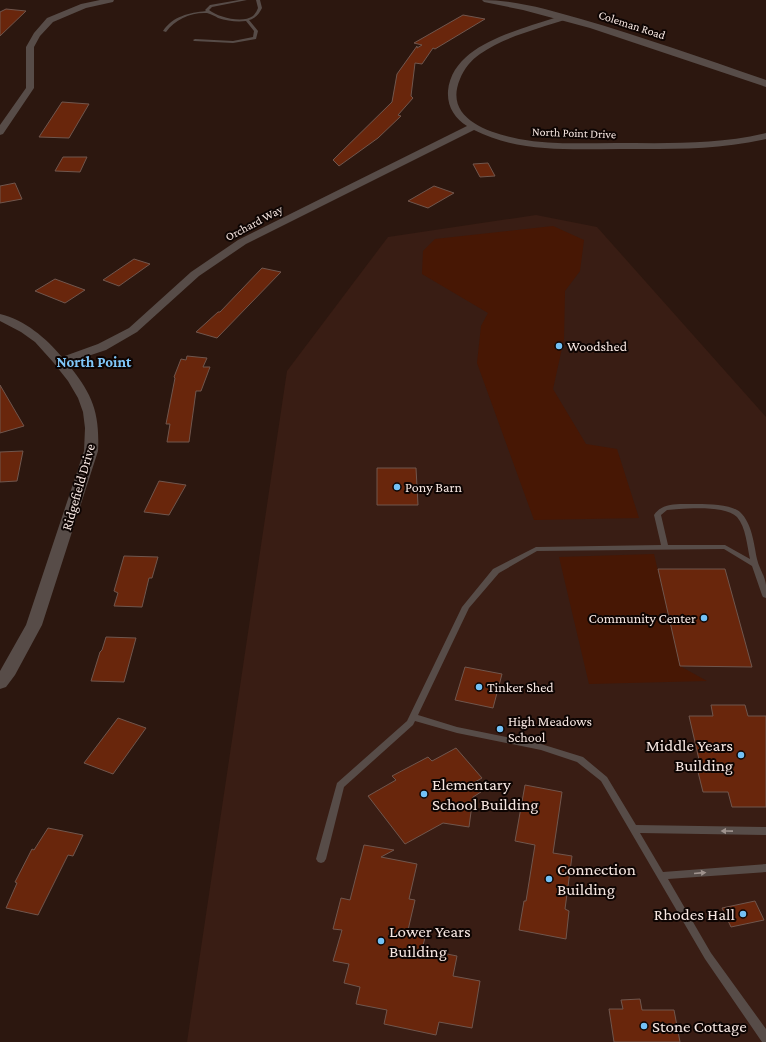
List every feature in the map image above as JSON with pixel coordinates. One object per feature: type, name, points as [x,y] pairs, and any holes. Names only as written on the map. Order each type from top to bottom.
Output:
[{"type":"street","points":[[0,132],[30,88],[30,47],[50,20],[84,6],[110,0]]},
{"type":"street","name":"Coleman Road","points":[[487,0],[500,1],[603,28],[766,84]]},
{"type":"street","name":"North Point Drive","points":[[564,17],[493,43],[477,52],[465,62],[457,74],[451,93],[450,100],[457,114],[489,133],[527,143],[572,147],[700,146],[739,142],[766,136]]},
{"type":"street","name":"Orchard Way","points":[[59,362],[102,346],[133,330],[195,274],[242,242],[475,126]]},
{"type":"street","name":"Ridgefield Drive","points":[[0,317],[15,324],[39,340],[59,362],[79,387],[88,405],[93,427],[91,451],[34,625],[10,671],[0,683]]},
{"type":"lane","points":[[209,12],[207,10],[211,6],[245,0]]},
{"type":"lane","points":[[165,31],[168,25],[187,16],[198,13],[209,12],[211,15],[235,20],[251,19],[260,8],[258,0]]},
{"type":"lane","points":[[195,40],[233,42],[255,38],[256,31],[247,20]]},
{"type":"lane","points":[[665,548],[657,516],[660,511],[666,508],[676,507],[720,508],[732,510],[738,514],[743,521],[755,565],[766,595]]},
{"type":"lane","points":[[321,859],[340,785],[410,723],[466,607],[496,571],[536,549],[725,547],[755,565]]},
{"type":"lane","points":[[413,717],[457,730],[541,747],[580,759],[604,779],[708,956],[766,1038]]},
{"type":"lane","points":[[634,829],[766,831]]},
{"type":"lane","points":[[661,876],[766,868]]},
{"type":"shaded area","name":"High Meadows School","points":[[536,215],[597,227],[766,417],[766,1042],[187,1042],[287,371],[388,237]]},
{"type":"shaded area","points":[[553,226],[584,240],[580,271],[565,291],[564,339],[553,389],[586,444],[617,449],[639,518],[534,520],[477,363],[481,326],[488,313],[422,274],[423,251],[435,239]]},
{"type":"shaded area","points":[[654,554],[680,666],[707,681],[589,684],[559,557]]},
{"type":"building","points":[[6,9],[26,11],[0,36],[0,12]]},
{"type":"building","points":[[463,15],[485,19],[435,49],[433,48],[422,64],[415,63],[411,96],[413,98],[398,115],[401,116],[378,138],[339,166],[333,160],[392,102],[397,74],[417,46],[417,48],[422,45],[414,43]]},
{"type":"building","points":[[62,102],[89,104],[69,138],[39,137]]},
{"type":"building","points":[[63,157],[87,157],[80,172],[55,171]]},
{"type":"building","points":[[488,163],[495,176],[480,177],[473,164]]},
{"type":"building","points":[[15,183],[22,199],[0,203],[0,186]]},
{"type":"building","points":[[434,186],[454,193],[428,208],[408,201]]},
{"type":"building","points":[[134,259],[150,264],[119,286],[103,280]]},
{"type":"building","points":[[262,268],[281,272],[217,338],[196,332],[218,312],[220,312]]},
{"type":"building","points":[[55,279],[85,290],[65,303],[35,291]]},
{"type":"building","points":[[187,356],[207,358],[203,367],[210,367],[201,391],[196,391],[189,442],[167,442],[170,424],[166,424],[174,377],[181,359],[186,360]]},
{"type":"building","points":[[0,385],[24,426],[0,433]]},
{"type":"building","points":[[23,451],[17,481],[0,482],[0,452]]},
{"type":"building","name":"Pony Barn","points":[[377,468],[416,468],[418,505],[377,505]]},
{"type":"building","points":[[159,481],[186,485],[169,515],[144,512]]},
{"type":"building","points":[[124,556],[158,557],[152,578],[149,578],[142,607],[114,606],[118,593],[114,591]]},
{"type":"building","name":"Community Center","points":[[658,569],[725,569],[752,667],[680,666]]},
{"type":"building","points":[[106,637],[136,638],[124,682],[91,681]]},
{"type":"building","name":"Tinker Shed","points":[[465,667],[502,674],[493,708],[455,700]]},
{"type":"building","name":"Middle Years Building","points":[[711,705],[745,705],[748,716],[766,716],[766,807],[732,807],[728,792],[703,792],[696,764],[700,764],[689,716],[713,716]]},
{"type":"building","points":[[118,718],[146,728],[113,774],[84,763]]},
{"type":"building","name":"Elementary School Building","points":[[456,748],[482,778],[473,783],[481,792],[473,797],[469,827],[443,823],[405,844],[368,796],[396,780],[392,776],[428,757],[432,761]]},
{"type":"building","name":"Connection Building","points":[[525,785],[562,792],[553,853],[572,856],[565,909],[569,911],[566,939],[519,930],[524,901],[526,901],[535,845],[515,841]]},
{"type":"building","points":[[48,828],[83,835],[73,856],[68,855],[38,915],[6,908],[17,883],[15,882],[32,849],[34,850]]},
{"type":"building","name":"Lower Years Building","points":[[364,845],[394,850],[381,857],[417,864],[409,899],[415,900],[408,930],[426,934],[422,949],[457,956],[453,976],[480,981],[472,1028],[439,1022],[436,1035],[384,1024],[387,1010],[356,1004],[360,987],[344,983],[349,964],[333,961],[342,930],[333,929],[341,898],[350,900]]},
{"type":"building","name":"Rhodes Hall","points":[[755,901],[764,920],[731,927],[722,908]]},
{"type":"building","name":"Stone Cottage","points":[[640,999],[642,1010],[674,1010],[680,1042],[614,1042],[609,1009],[623,1009],[621,1000]]},
{"type":"place","name":"Woodshed","points":[[559,346]]},
{"type":"place","name":"Pony Barn","points":[[397,487]]},
{"type":"place","name":"Community Center","points":[[704,618]]},
{"type":"place","name":"Tinker Shed","points":[[479,687]]},
{"type":"place","name":"High Meadows School","points":[[500,729]]},
{"type":"place","name":"Middle Years Building","points":[[741,755]]},
{"type":"place","name":"Elementary School Building","points":[[424,794]]},
{"type":"place","name":"Connection Building","points":[[549,879]]},
{"type":"place","name":"Rhodes Hall","points":[[743,914]]},
{"type":"place","name":"Lower Years Building","points":[[381,941]]},
{"type":"place","name":"Stone Cottage","points":[[644,1026]]},
{"type":"district","name":"North Point","points":[[94,362]]}]
